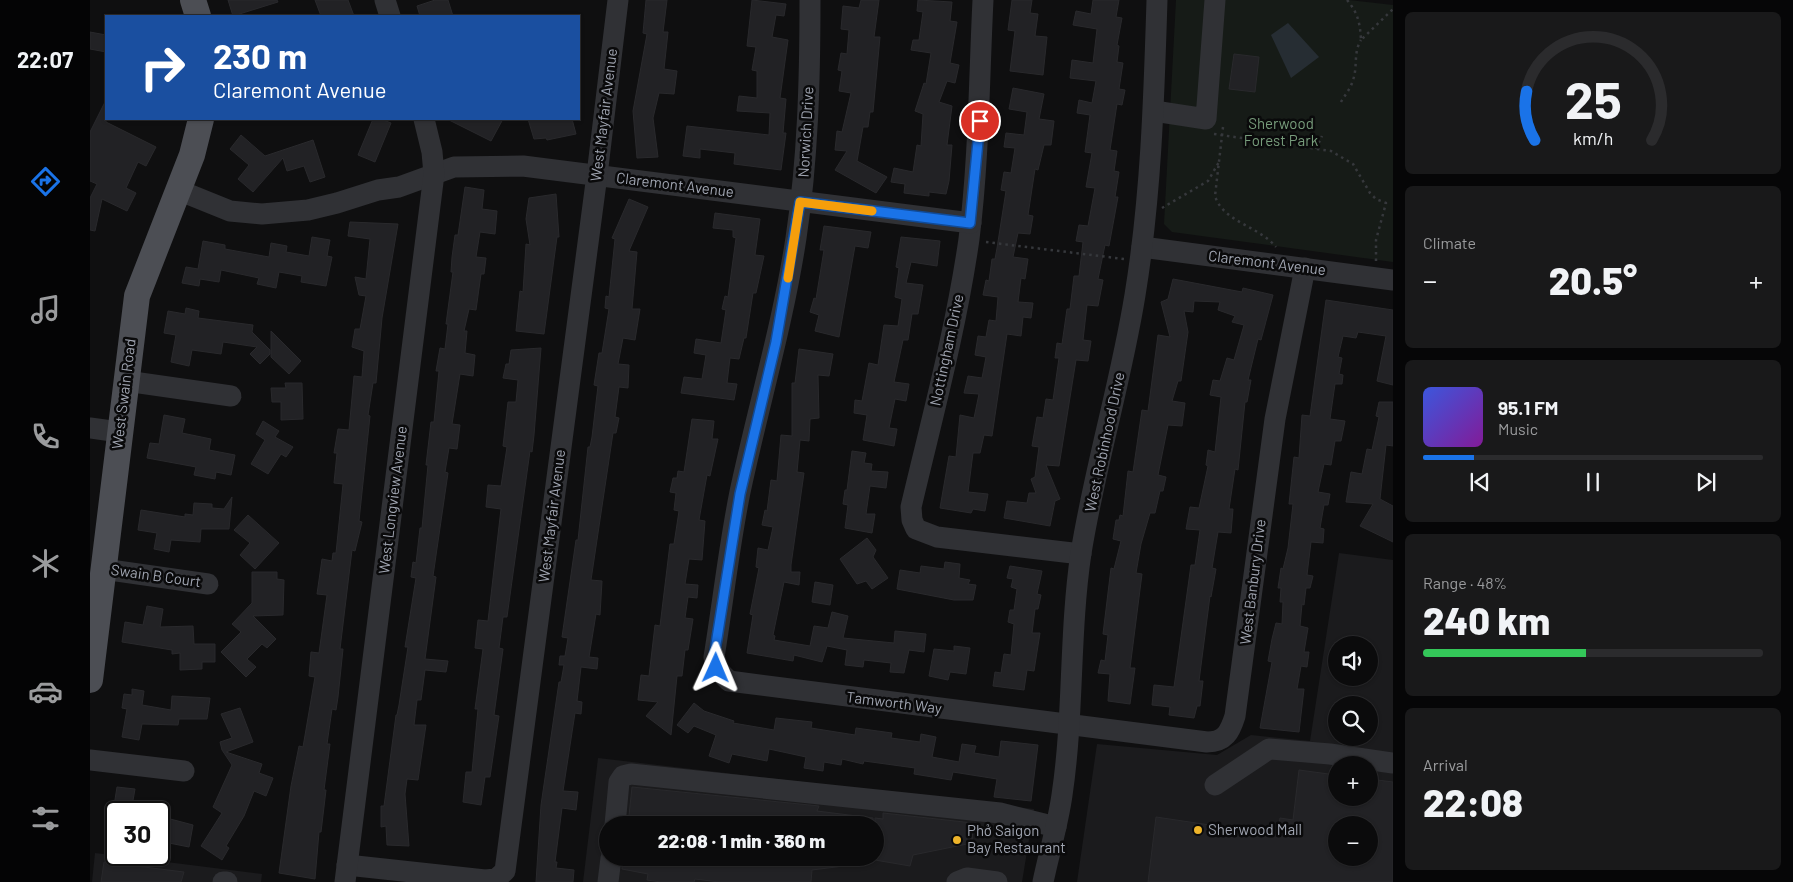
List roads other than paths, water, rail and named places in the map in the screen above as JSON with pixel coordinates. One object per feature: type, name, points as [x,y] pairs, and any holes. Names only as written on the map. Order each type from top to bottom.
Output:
[{"type":"main road","points":[[193,0],[198,15]]},
{"type":"main road","name":"West Swain Road","points":[[90,680],[92,647],[138,296],[192,155],[201,120]]},
{"type":"street","points":[[385,0],[390,15]]},
{"type":"street","name":"West Mayfair Avenue","points":[[346,873],[485,880],[496,879],[505,871],[597,175],[618,0]]},
{"type":"street","name":"Norwich Drive","points":[[721,675],[716,668],[714,657],[740,494],[776,342],[800,202],[810,54],[810,0]]},
{"type":"street","name":"Nottingham Drive","points":[[983,0],[979,138],[969,232],[952,337],[912,507],[912,520],[916,528],[937,537],[1081,554]]},
{"type":"street","name":"West Robinhood Drive","points":[[1043,882],[1062,795],[1069,725],[1070,659],[1081,554],[1126,346],[1141,254],[1150,176],[1157,0]]},
{"type":"street","points":[[1154,111],[1206,119],[1215,0]]},
{"type":"street","name":"West Longview Avenue","points":[[346,873],[434,174],[432,152],[424,120]]},
{"type":"street","name":"Claremont Avenue","points":[[178,190],[230,211],[262,214],[308,210],[378,190],[399,187],[454,167],[472,165],[523,166],[800,202],[969,232]]},
{"type":"street","name":"Claremont Avenue","points":[[1141,254],[1305,268],[1393,280]]},
{"type":"street","name":"West Banbury Drive","points":[[1069,725],[1207,742],[1217,742],[1230,731],[1235,716],[1275,419],[1305,268]]},
{"type":"street","points":[[126,381],[231,396]]},
{"type":"street","points":[[90,428],[119,432]]},
{"type":"street","name":"Swain B Court","points":[[103,569],[208,584]]},
{"type":"street","name":"Tamworth Way","points":[[721,675],[736,683],[1069,725]]},
{"type":"street","points":[[1215,785],[1269,749],[1330,754],[1393,763]]},
{"type":"street","points":[[90,760],[184,772]]},
{"type":"street","points":[[616,816],[619,782],[623,776],[631,774],[1000,813],[1056,827]]},
{"type":"street","points":[[608,882],[610,866]]},
{"type":"street","points":[[957,882],[967,878],[997,882]]},
{"type":"place","name":"Sherwood Mall","points":[[1198,830]]},
{"type":"place","name":"Phở Saigon Bay Restaurant","points":[[957,840]]},
{"type":"park label","name":"Sherwood Forest Park","points":[[1281,132]]}]
